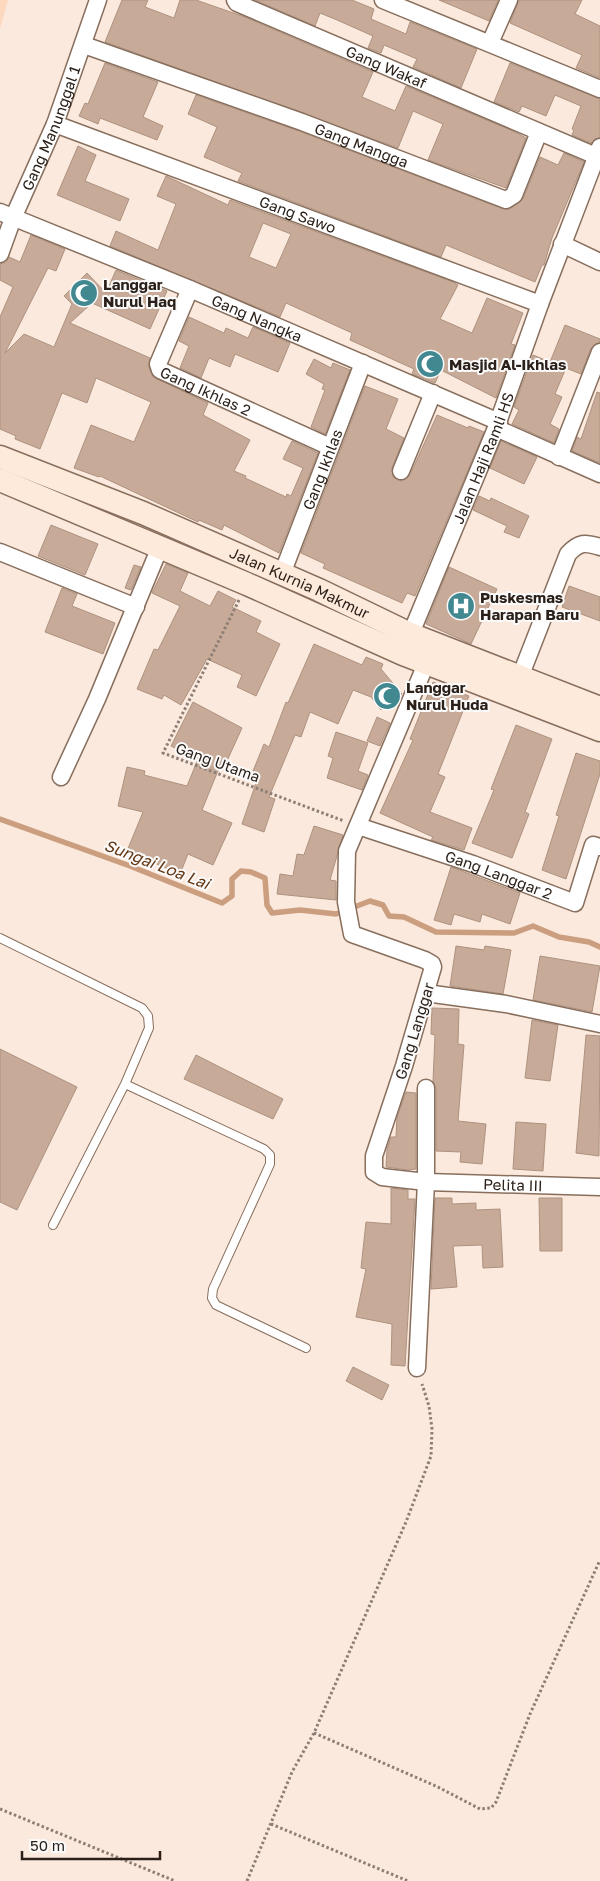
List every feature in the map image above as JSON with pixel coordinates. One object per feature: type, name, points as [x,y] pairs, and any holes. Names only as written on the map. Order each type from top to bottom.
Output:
[{"type":"street","name":"Gang Wakaf","points":[[235,0],[237,3],[539,132]]},
{"type":"street","points":[[383,0],[600,89]]},
{"type":"street","points":[[490,43],[509,0]]},
{"type":"street","name":"Gang Manunggal 1","points":[[0,254],[7,215],[55,124],[84,45],[96,1]]},
{"type":"street","name":"Gang Mangga","points":[[84,45],[302,122],[506,200],[514,195],[539,132]]},
{"type":"street","name":"Gang Sawo","points":[[55,124],[540,304]]},
{"type":"street","points":[[539,132],[598,152]]},
{"type":"street","name":"Jalan Haji Ramli HS","points":[[406,644],[497,425],[562,244],[598,152]]},
{"type":"street","name":"Gang Nangka","points":[[7,215],[190,289],[433,393],[560,457],[600,474]]},
{"type":"street","points":[[562,244],[600,262]]},
{"type":"street","name":"Gang Ikhlas 2","points":[[190,289],[158,364],[160,370],[330,447]]},
{"type":"street","points":[[560,457],[600,352]]},
{"type":"street","name":"Gang Ikhlas","points":[[282,574],[362,363]]},
{"type":"street","points":[[401,471],[433,393]]},
{"type":"street","name":"Jalan Kurnia Makmur","points":[[0,457],[143,513],[282,574],[406,644],[426,664],[600,730]]},
{"type":"street","name":"Jalan Kurnia Makmur","points":[[0,480],[247,584],[406,644],[520,677],[599,705]]},
{"type":"street","points":[[520,677],[568,554],[577,544],[588,543],[600,547]]},
{"type":"street","points":[[61,777],[136,607],[160,547]]},
{"type":"street","points":[[0,552],[136,607]]},
{"type":"street","name":"Gang Langgar","points":[[426,664],[347,851],[347,909],[352,934],[432,964],[426,993],[374,1156],[373,1165],[374,1172],[382,1178],[426,1182]]},
{"type":"street","name":"Gang Langgar 2","points":[[358,826],[473,864],[575,902],[592,845],[600,847]]},
{"type":"street","points":[[426,993],[506,1004],[600,1024]]},
{"type":"street","points":[[417,1368],[426,1182],[426,1088]]},
{"type":"street","name":"Pelita III","points":[[426,1182],[600,1188]]},
{"type":"lane","points":[[0,938],[142,1008],[148,1016],[149,1028],[125,1084],[53,1225]]},
{"type":"lane","points":[[125,1084],[264,1149],[270,1156],[270,1164],[213,1289],[212,1298],[216,1305],[306,1348]]},
{"type":"path","name":"Gang Utama","points":[[247,584],[163,753],[358,826]]},
{"type":"path","points":[[248,1881],[292,1772],[314,1733],[406,1522],[431,1456],[432,1429],[429,1406],[423,1388]]},
{"type":"path","points":[[314,1733],[436,1786],[480,1809],[491,1808],[496,1802],[530,1714],[600,1560]]},
{"type":"path","points":[[0,1808],[175,1881]]},
{"type":"path","points":[[272,1824],[408,1881]]},
{"type":"shaded area","points":[[0,0],[8,0],[0,29]]},
{"type":"building","points":[[122,0],[148,0],[145,7],[174,18],[180,0],[196,0],[245,17],[373,72],[362,97],[395,111],[406,86],[515,132],[526,138],[506,188],[428,160],[443,124],[413,111],[398,148],[105,42]]},
{"type":"building","points":[[255,0],[352,0],[374,9],[371,19],[406,34],[410,22],[477,49],[461,88],[413,67],[417,59],[384,45],[381,53],[368,48],[373,36],[337,20],[320,13],[315,26]]},
{"type":"building","points":[[439,0],[498,0],[489,21]]},
{"type":"building","points":[[519,0],[582,0],[575,14],[600,26],[600,78],[576,68],[582,55],[510,23]]},
{"type":"building","points":[[105,63],[158,82],[143,117],[163,126],[157,140],[100,118],[98,124],[79,116],[85,103],[88,104]]},
{"type":"building","points":[[510,63],[600,99],[600,137],[591,143],[572,135],[574,130],[572,129],[581,106],[555,95],[546,116],[522,106],[519,112],[494,102]]},
{"type":"building","points":[[196,95],[299,131],[503,209],[511,208],[523,199],[540,157],[558,165],[564,153],[584,162],[552,238],[544,265],[542,265],[535,282],[446,245],[441,257],[238,181],[242,173],[204,157],[217,127],[188,114]]},
{"type":"building","points":[[78,146],[96,155],[85,181],[129,199],[120,221],[57,195]]},
{"type":"building","points":[[166,176],[228,205],[230,200],[453,282],[458,285],[440,319],[472,333],[487,298],[523,313],[511,344],[515,345],[496,398],[441,370],[435,383],[412,374],[414,369],[350,340],[352,333],[286,303],[280,317],[110,246],[116,231],[158,250],[176,204],[157,196]],"holes":[[[263,223],[291,234],[276,268],[249,257]]]},
{"type":"building","points":[[31,235],[65,249],[56,271],[48,268],[5,353],[24,334],[54,347],[72,304],[64,296],[87,273],[106,293],[116,270],[167,291],[150,329],[92,303],[70,323],[150,358],[149,367],[153,377],[208,403],[203,415],[250,440],[234,471],[246,476],[245,478],[286,497],[287,494],[291,496],[303,468],[283,459],[292,441],[318,453],[279,553],[224,525],[222,530],[199,520],[198,522],[100,476],[74,468],[91,425],[134,442],[151,402],[96,378],[87,403],[62,393],[40,449],[15,439],[16,436],[0,429],[0,317],[13,287],[0,280],[0,264],[6,262],[9,257],[20,262]]},
{"type":"building","points":[[189,317],[224,333],[226,328],[248,338],[253,327],[290,343],[278,372],[235,354],[230,367],[209,358],[201,378],[180,368],[189,346],[179,341]]},
{"type":"building","points":[[565,325],[600,339],[600,342],[591,348],[581,374],[566,368],[555,394],[562,397],[550,424],[559,429],[554,443],[512,424],[519,410],[514,407],[533,355],[550,362]]},
{"type":"building","points":[[314,359],[331,368],[333,363],[350,370],[325,434],[311,427],[325,390],[322,389],[324,384],[306,374]]},
{"type":"building","points":[[365,386],[398,399],[386,429],[404,438],[392,468],[393,477],[398,480],[403,481],[410,475],[437,415],[468,428],[469,426],[484,432],[415,596],[407,593],[402,603],[323,568],[325,564],[301,553]]},
{"type":"building","points":[[597,392],[600,393],[600,463],[572,451],[577,437],[581,439]]},
{"type":"building","points":[[501,441],[537,457],[524,484],[490,468]]},
{"type":"building","points":[[479,496],[490,501],[491,498],[529,516],[519,538],[504,532],[507,526],[473,510]]},
{"type":"building","points":[[51,525],[98,544],[85,575],[38,556]]},
{"type":"building","points":[[166,564],[188,573],[180,591],[210,606],[218,591],[236,600],[232,607],[261,621],[256,632],[280,644],[256,696],[237,687],[242,675],[207,659],[181,705],[164,695],[162,699],[137,689],[154,649],[158,650],[180,606],[152,593]]},
{"type":"building","points":[[134,565],[141,567],[131,590],[125,588]]},
{"type":"building","name":"Puskesmas Harapan Baru","points":[[449,567],[497,589],[471,644],[426,624]]},
{"type":"building","points":[[569,586],[600,597],[600,621],[562,607]]},
{"type":"building","points":[[62,588],[77,594],[72,606],[115,623],[103,654],[45,632]]},
{"type":"building","points":[[314,644],[362,665],[366,657],[383,664],[381,669],[402,694],[381,710],[371,697],[353,690],[338,724],[310,712],[301,737],[295,735],[269,797],[275,799],[264,832],[242,824],[259,774],[253,771],[264,744],[269,747],[286,702],[288,703]]},
{"type":"building","points":[[433,682],[469,696],[438,774],[445,777],[430,812],[472,828],[464,850],[431,840],[433,837],[380,813],[413,740],[410,739]]},
{"type":"building","points":[[193,702],[242,728],[226,763],[222,761],[202,810],[232,823],[213,865],[188,854],[180,874],[127,851],[143,812],[118,806],[127,767],[145,771],[144,775],[187,786],[198,759],[171,746]]},
{"type":"building","points":[[377,717],[390,723],[380,746],[367,741]]},
{"type":"building","points":[[516,725],[552,739],[525,812],[529,814],[512,858],[472,843],[494,790],[491,789]]},
{"type":"building","points":[[336,732],[368,743],[358,771],[368,775],[362,790],[327,778],[333,758],[328,756]]},
{"type":"building","points":[[576,753],[600,761],[600,774],[566,879],[542,870],[559,816],[556,815]]},
{"type":"building","points":[[314,826],[343,835],[330,880],[336,881],[336,900],[277,894],[280,874],[293,876],[297,854],[304,855]]},
{"type":"building","points":[[451,867],[520,893],[510,924],[482,914],[480,922],[454,914],[451,925],[434,920]]},
{"type":"building","points":[[456,946],[484,950],[485,946],[511,950],[503,994],[450,986]]},
{"type":"building","points":[[540,956],[600,966],[592,1012],[533,1000]]},
{"type":"building","points":[[432,1008],[459,1009],[458,1044],[464,1045],[458,1121],[486,1124],[482,1164],[460,1162],[461,1152],[436,1151],[436,1088],[433,1081],[435,1035],[431,1034]]},
{"type":"building","points":[[532,1020],[558,1025],[550,1081],[525,1078]]},
{"type":"building","points":[[586,1035],[600,1036],[599,1156],[576,1153]]},
{"type":"building","points":[[0,1049],[77,1087],[17,1210],[0,1202]]},
{"type":"building","points":[[196,1055],[283,1099],[273,1119],[184,1079]]},
{"type":"building","points":[[406,1092],[416,1093],[416,1169],[408,1170],[386,1167],[387,1149],[391,1137],[396,1137],[397,1117]]},
{"type":"building","points":[[516,1122],[546,1124],[543,1171],[513,1169]]},
{"type":"building","points":[[391,1188],[408,1190],[408,1199],[415,1199],[405,1366],[391,1365],[392,1324],[356,1317],[366,1269],[361,1268],[366,1222],[391,1224]]},
{"type":"building","points":[[435,1198],[452,1198],[452,1204],[476,1203],[476,1210],[500,1209],[503,1267],[483,1268],[482,1245],[453,1246],[457,1287],[431,1289]]},
{"type":"building","points":[[539,1198],[562,1198],[562,1251],[540,1251]]},
{"type":"building","points":[[353,1367],[389,1385],[382,1400],[346,1381]]},
{"type":"waterway","name":"Sungai Loa Lai","points":[[0,819],[130,866],[222,903],[232,896],[232,879],[241,871],[251,872],[265,878],[267,905],[272,913],[300,910],[336,914],[370,901],[383,905],[389,916],[404,917],[436,932],[514,933],[533,926],[559,937],[589,942],[600,947]]},
{"type":"place","name":"Langgar Nurul Haq","points":[[84,293]]},
{"type":"place","name":"Masjid Al-Ikhlas","points":[[430,364]]},
{"type":"place","name":"Puskesmas Harapan Baru","points":[[461,606]]},
{"type":"place","name":"Langgar Nurul Huda","points":[[387,696]]}]
